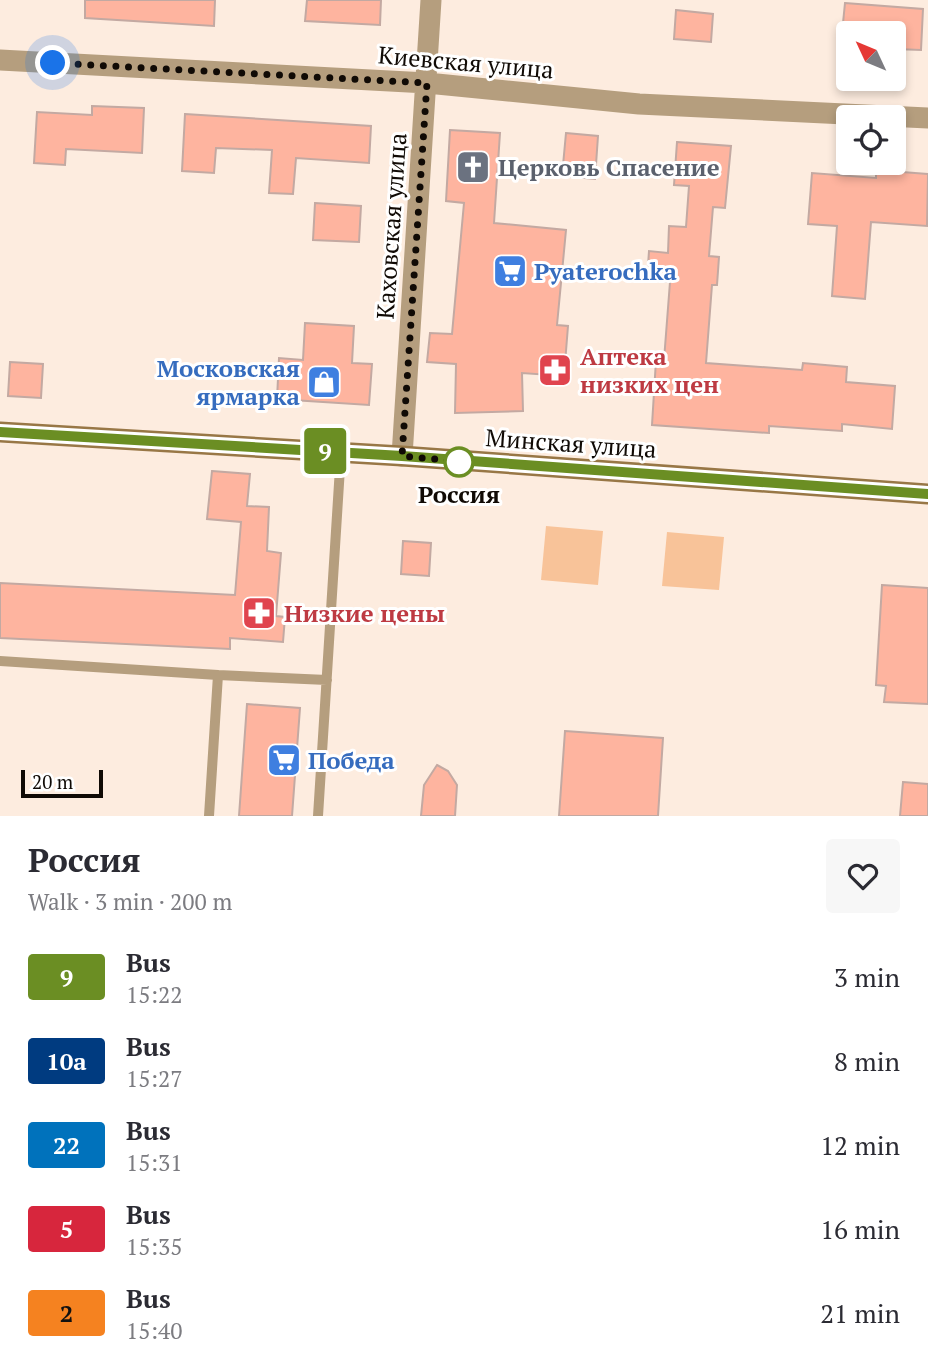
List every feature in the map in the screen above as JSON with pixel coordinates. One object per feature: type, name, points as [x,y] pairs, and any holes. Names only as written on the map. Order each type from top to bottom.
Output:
[{"type":"main road","name":"Минская улица","points":[[0,432],[402,456],[928,494]]},
{"type":"street","name":"Каховская улица","points":[[402,456],[431,0]]},
{"type":"street","name":"Киевская улица","points":[[0,60],[427,83],[639,104],[928,118]]},
{"type":"lane","points":[[318,816],[341,452]]},
{"type":"lane","points":[[0,661],[327,680]]},
{"type":"lane","points":[[209,816],[218,675]]},
{"type":"shaded area","points":[[546,526],[603,531],[598,585],[541,580]]},
{"type":"shaded area","points":[[667,532],[724,537],[719,590],[662,586]]},
{"type":"building","points":[[85,0],[215,0],[214,26],[85,18]]},
{"type":"building","points":[[307,0],[381,0],[380,25],[305,21]]},
{"type":"building","points":[[845,3],[923,9],[921,50],[906,49],[906,21],[843,21]]},
{"type":"building","points":[[676,10],[713,14],[711,42],[674,39]]},
{"type":"building","points":[[92,106],[144,108],[142,153],[66,149],[65,165],[34,163],[37,112],[92,115]]},
{"type":"building","points":[[185,114],[371,126],[369,163],[296,158],[293,194],[269,193],[272,150],[216,148],[214,173],[182,171]]},
{"type":"building","points":[[450,130],[500,133],[494,223],[566,230],[557,325],[568,326],[564,376],[522,373],[523,411],[455,413],[456,364],[427,362],[430,333],[452,334],[464,203],[446,201]]},
{"type":"building","points":[[566,133],[598,136],[595,179],[562,176]]},
{"type":"building","points":[[677,142],[731,146],[725,208],[713,207],[709,256],[719,257],[717,285],[712,285],[706,363],[802,370],[803,363],[847,367],[846,382],[895,386],[892,429],[842,424],[842,431],[769,426],[769,433],[652,425],[656,360],[664,360],[670,282],[647,280],[649,251],[668,253],[669,226],[686,227],[689,186],[674,185]]},
{"type":"building","points":[[906,172],[928,174],[927,226],[871,222],[865,299],[832,296],[837,226],[808,224],[812,173],[876,178],[876,175],[906,175]]},
{"type":"building","points":[[315,203],[361,206],[359,242],[313,240]]},
{"type":"building","name":"Московская ярмарка","points":[[305,323],[354,326],[352,363],[372,364],[369,405],[277,399],[279,358],[303,360]]},
{"type":"building","points":[[10,362],[43,364],[41,398],[8,396]]},
{"type":"building","points":[[212,471],[250,474],[247,506],[269,507],[267,551],[281,553],[276,616],[285,617],[283,642],[230,638],[230,649],[0,638],[0,583],[235,595],[241,522],[207,519]]},
{"type":"building","points":[[403,541],[431,543],[429,576],[401,574]]},
{"type":"building","points":[[882,585],[928,588],[928,704],[884,702],[886,686],[876,685]]},
{"type":"building","points":[[247,704],[300,708],[292,816],[239,816]]},
{"type":"building","points":[[565,731],[663,738],[658,816],[559,816]]},
{"type":"building","points":[[437,765],[448,771],[457,785],[455,816],[421,816],[424,785]]},
{"type":"building","points":[[903,782],[928,784],[928,816],[900,816]]},
{"type":"bus line","name":"9","points":[[0,432],[402,456],[928,494]]},
{"type":"place","name":"Церковь Спасение","points":[[473,167]]},
{"type":"place","name":"Pyaterochka","points":[[510,271]]},
{"type":"place","name":"Аптека низких цен","points":[[555,370]]},
{"type":"place","name":"Московская ярмарка","points":[[324,382]]},
{"type":"place","name":"Россия","points":[[459,462]]},
{"type":"place","name":"Низкие цены","points":[[259,613]]},
{"type":"place","name":"Победа","points":[[284,760]]},
{"type":"route","points":[[53,63],[427,83],[402,456],[465,462],[459,462]]}]
